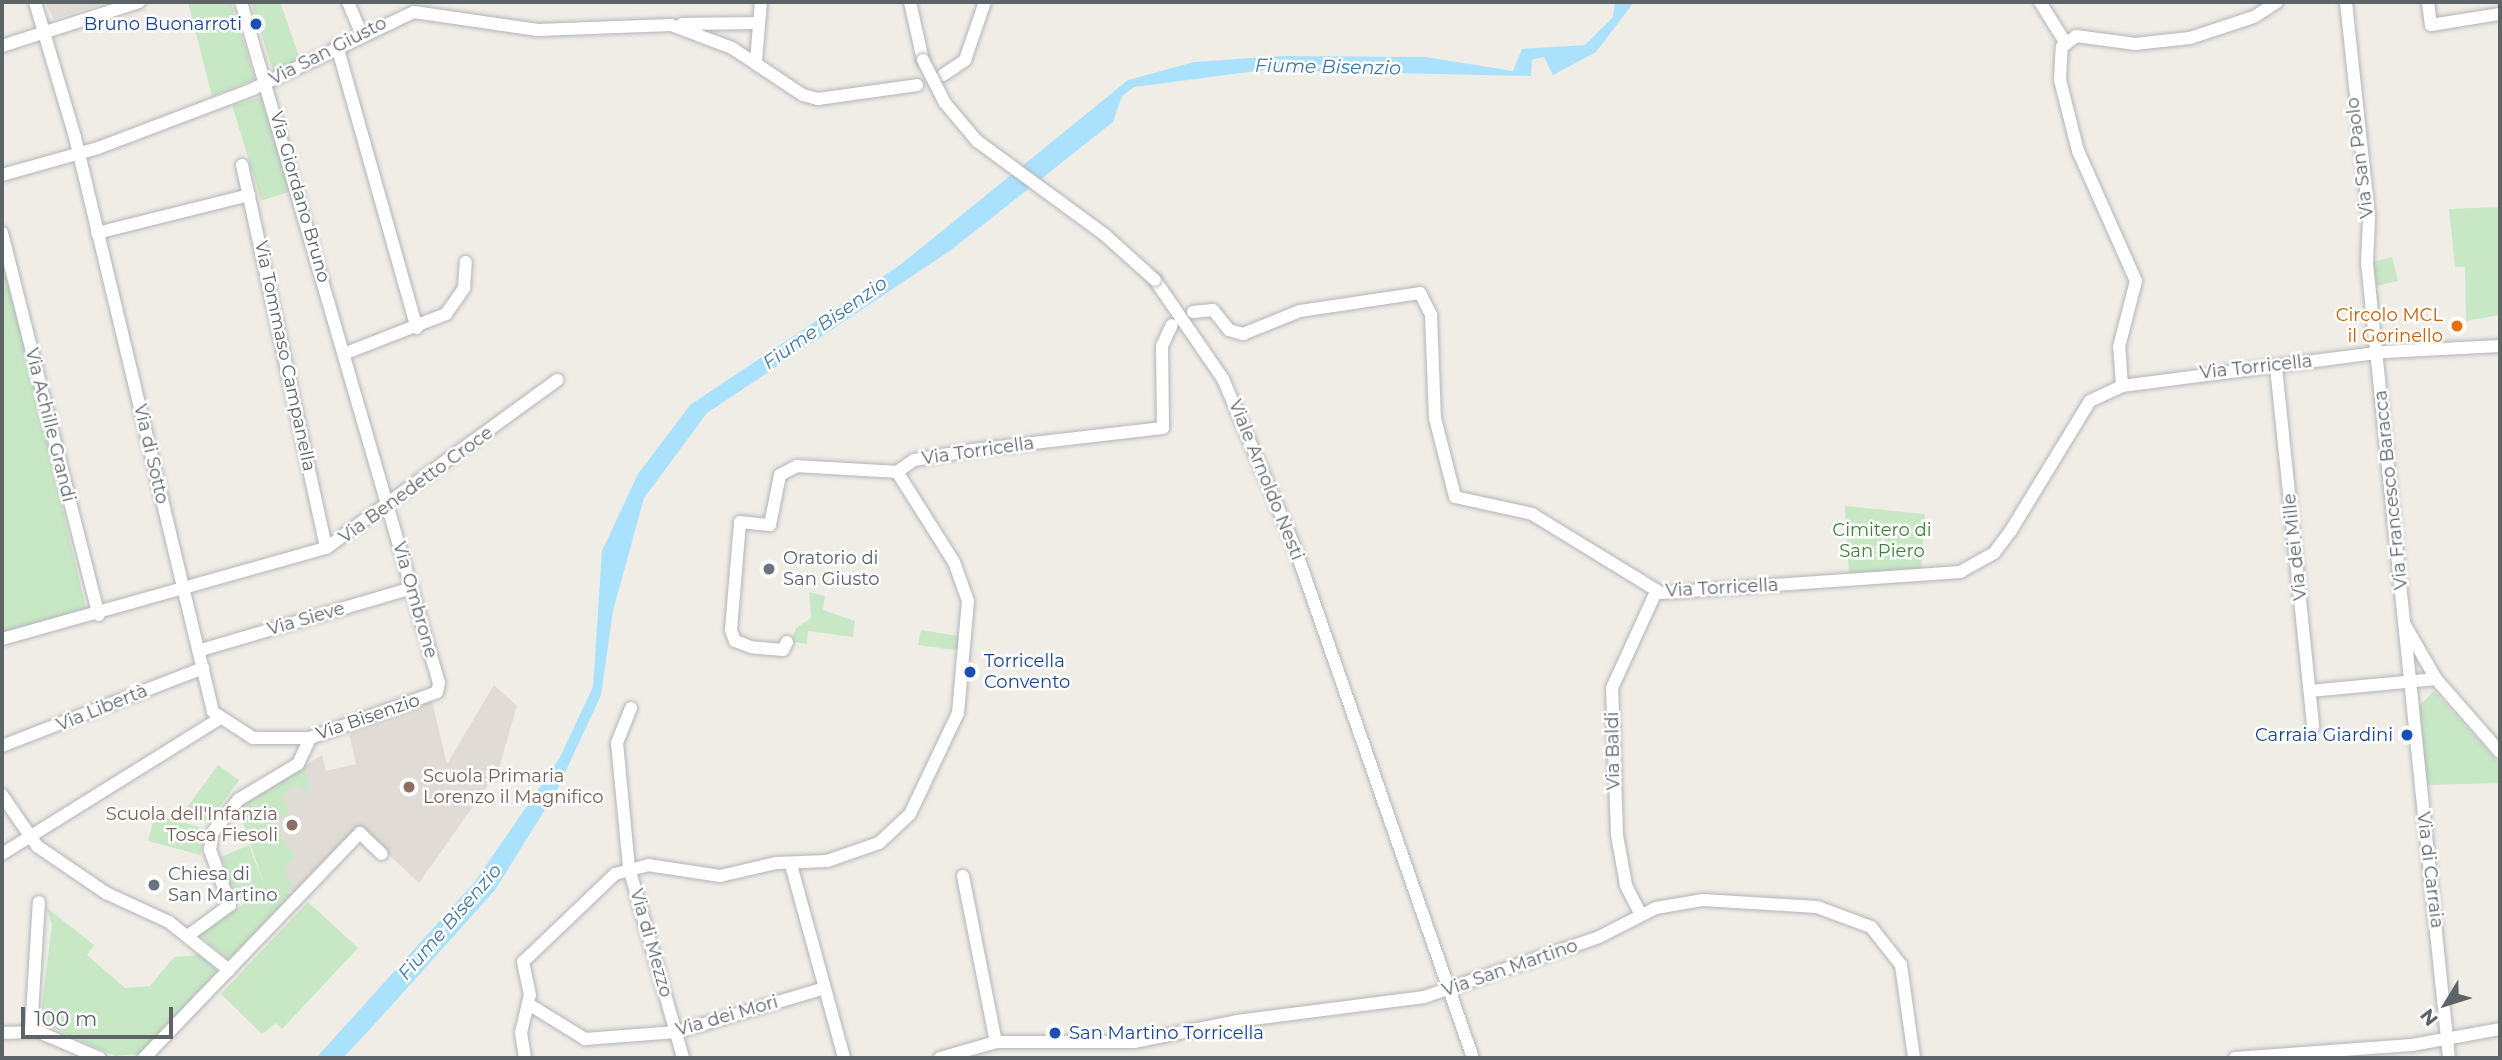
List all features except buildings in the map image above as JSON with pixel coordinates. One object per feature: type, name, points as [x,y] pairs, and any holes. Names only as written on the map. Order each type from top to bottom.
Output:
[{"type":"street","name":"Via di Sotto","points":[[35,2],[78,152],[84,187],[183,593],[219,719]]},
{"type":"street","points":[[2,46],[139,2]]},
{"type":"street","name":"Via Giordano Bruno","points":[[241,2],[346,353],[387,508]]},
{"type":"street","points":[[348,2],[361,33]]},
{"type":"street","points":[[757,61],[761,2]]},
{"type":"street","name":"Viale Arnoldo Nesti","points":[[910,2],[923,60],[945,103],[977,141],[1105,235],[1155,280],[1203,343],[1254,450],[1473,1058]]},
{"type":"street","points":[[943,75],[965,60],[985,2]]},
{"type":"street","points":[[2040,2],[2065,41],[2060,80],[2078,151],[2136,281],[2119,347],[2122,386]]},
{"type":"street","points":[[2065,41],[2080,35],[2135,44],[2190,38],[2248,20],[2277,2]]},
{"type":"street","name":"Via San Paolo","points":[[2346,2],[2376,356]]},
{"type":"street","points":[[2428,2],[2431,25],[2500,14]]},
{"type":"street","name":"Via San Giusto","points":[[2,175],[98,148],[267,84],[361,33],[414,12],[538,30],[759,23]]},
{"type":"street","name":"Via San Giusto","points":[[671,24],[757,61],[803,95],[818,99],[917,85]]},
{"type":"street","points":[[337,46],[417,328]]},
{"type":"street","points":[[84,187],[98,148]]},
{"type":"street","name":"Via Tommaso Campanella","points":[[242,165],[326,548]]},
{"type":"street","points":[[97,233],[249,195]]},
{"type":"street","name":"Via Achille Grandi","points":[[2,233],[99,615]]},
{"type":"street","points":[[346,353],[417,328],[457,304],[466,262]]},
{"type":"street","name":"Via Torricella","points":[[1193,312],[1213,310],[1229,330],[1242,334],[1300,311],[1420,293],[1431,315],[1435,418],[1455,498],[1532,514],[1625,565],[1656,592],[1960,572],[1994,553],[2010,532],[2090,401],[2122,386],[2376,356],[2500,346]]},
{"type":"street","name":"Via Torricella","points":[[897,472],[907,462],[961,452],[1163,428],[1162,346],[1172,326]]},
{"type":"street","name":"Via Francesco Baracca","points":[[2376,356],[2410,681]]},
{"type":"street","name":"Via dei Mille","points":[[2276,367],[2313,727]]},
{"type":"street","name":"Via Benedetto Croce","points":[[2,639],[183,593],[326,548],[387,508],[557,380]]},
{"type":"street","points":[[525,1058],[521,1033],[530,1005],[523,968],[527,954],[605,882],[629,868],[720,876],[852,855],[890,836],[919,799],[958,713],[966,589],[897,472],[797,466],[780,475],[770,525],[740,522],[731,630],[735,641],[751,647],[783,650],[787,642]]},
{"type":"street","name":"Via Ombrone","points":[[387,508],[412,589],[437,692]]},
{"type":"street","name":"Via Sieve","points":[[201,650],[412,589]]},
{"type":"street","name":"Via Baldi","points":[[1641,915],[1626,885],[1617,835],[1612,688],[1656,592]]},
{"type":"street","name":"Via Francesco Baracca","points":[[2405,625],[2436,679],[2500,752]]},
{"type":"street","name":"Via Libertà","points":[[2,746],[203,668]]},
{"type":"street","points":[[2310,691],[2436,679]]},
{"type":"street","name":"Via di Carraia","points":[[2410,681],[2450,1037],[2449,1058]]},
{"type":"street","name":"Via Bisenzio","points":[[219,719],[258,740],[310,737],[437,692]]},
{"type":"street","name":"Via di Mezzo","points":[[631,708],[617,743],[629,868],[683,1058]]},
{"type":"street","points":[[2,853],[219,719]]},
{"type":"street","points":[[189,935],[230,905],[210,850],[213,832],[238,800],[298,764],[310,737]]},
{"type":"street","points":[[2,795],[28,838],[106,893],[189,935],[229,970]]},
{"type":"street","points":[[144,1058],[360,833],[382,854]]},
{"type":"street","points":[[791,865],[821,989],[844,1058]]},
{"type":"street","points":[[963,876],[996,1042]]},
{"type":"street","name":"Via San Martino","points":[[940,1058],[996,1042],[1134,1042],[1449,990],[1641,915],[1703,900],[1817,907],[1859,921],[1879,934],[1901,965],[1914,1058]]},
{"type":"street","points":[[31,1031],[38,902]]},
{"type":"street","name":"Via dei Mori","points":[[530,1005],[585,1039],[677,1032],[821,989]]},
{"type":"street","points":[[2235,1058],[2450,1037],[2500,1029]]},
{"type":"street","points":[[2,1033],[31,1031],[100,1058]]},
{"type":"shaded area","points":[[45,2],[108,2],[54,19]]},
{"type":"shaded area","name":"Scuola Primaria Lorenzo il Magnifico","points":[[494,685],[517,706],[498,771],[419,883],[358,826],[295,892],[266,890],[238,807],[322,755],[326,771],[356,764],[349,734],[432,701],[447,764]]},
{"type":"green space","points":[[188,2],[231,2],[255,79],[212,96]]},
{"type":"green space","points":[[251,2],[280,2],[300,59],[273,71]]},
{"type":"green space","points":[[261,97],[290,192],[261,200],[232,106]]},
{"type":"green space","points":[[2500,207],[2500,315],[2466,321],[2465,267],[2455,267],[2449,209]]},
{"type":"green space","points":[[2,252],[87,612],[2,633]]},
{"type":"green space","points":[[2392,257],[2398,281],[2376,286],[2381,317],[2374,318],[2369,263]]},
{"type":"green space","name":"Cimitero di San Piero","points":[[1845,506],[1925,514],[1921,573],[1849,575]]},
{"type":"green space","points":[[809,592],[825,596],[823,610],[855,621],[853,637],[808,631],[807,644],[791,642],[796,628],[811,618]]},
{"type":"green space","points":[[921,630],[958,636],[962,651],[918,645]]},
{"type":"green space","points":[[2434,691],[2500,764],[2500,783],[2427,785],[2417,708]]},
{"type":"green space","points":[[218,765],[239,780],[208,823],[187,808]]},
{"type":"green space","points":[[305,768],[310,797],[298,785],[282,796],[290,810],[275,825],[295,856],[284,870],[293,885],[287,893],[293,893],[229,961],[199,934],[260,893],[236,901],[221,857],[249,845],[266,891],[238,807]]},
{"type":"green space","points":[[155,815],[207,829],[200,855],[148,841]]},
{"type":"green space","points":[[308,902],[358,948],[282,1029],[276,1023],[262,1034],[221,994]]},
{"type":"green space","points":[[46,907],[94,945],[87,955],[125,988],[150,986],[174,957],[201,955],[217,971],[140,1054],[115,1056],[40,1022],[52,924]]},
{"type":"water","name":"Fiume Bisenzio","points":[[1615,2],[1634,2],[1596,52],[1553,75],[1544,57],[1532,60],[1531,76],[1264,70],[1134,87],[1122,96],[1113,122],[951,250],[707,413],[644,498],[613,611],[601,695],[556,792],[495,890],[383,1015],[343,1058],[316,1058],[474,883],[559,759],[593,687],[602,551],[638,474],[690,405],[900,265],[1128,80],[1194,62],[1281,56],[1425,57],[1513,71],[1522,49],[1585,45],[1613,17]]},
{"type":"place","name":"Bruno Buonarroti","points":[[256,24]]},
{"type":"place","name":"Circolo MCL il Gorinello","points":[[2457,326]]},
{"type":"place","name":"Oratorio di San Giusto","points":[[769,569]]},
{"type":"place","name":"Torricella Convento","points":[[970,672]]},
{"type":"place","name":"Carraia Giardini","points":[[2407,735]]},
{"type":"place","name":"Scuola Primaria Lorenzo il Magnifico","points":[[409,787]]},
{"type":"place","name":"Scuola dell'Infanzia Tosca Fiesoli","points":[[292,825]]},
{"type":"place","name":"Chiesa di San Martino","points":[[154,885]]},
{"type":"place","name":"San Martino Torricella","points":[[1055,1033]]}]
